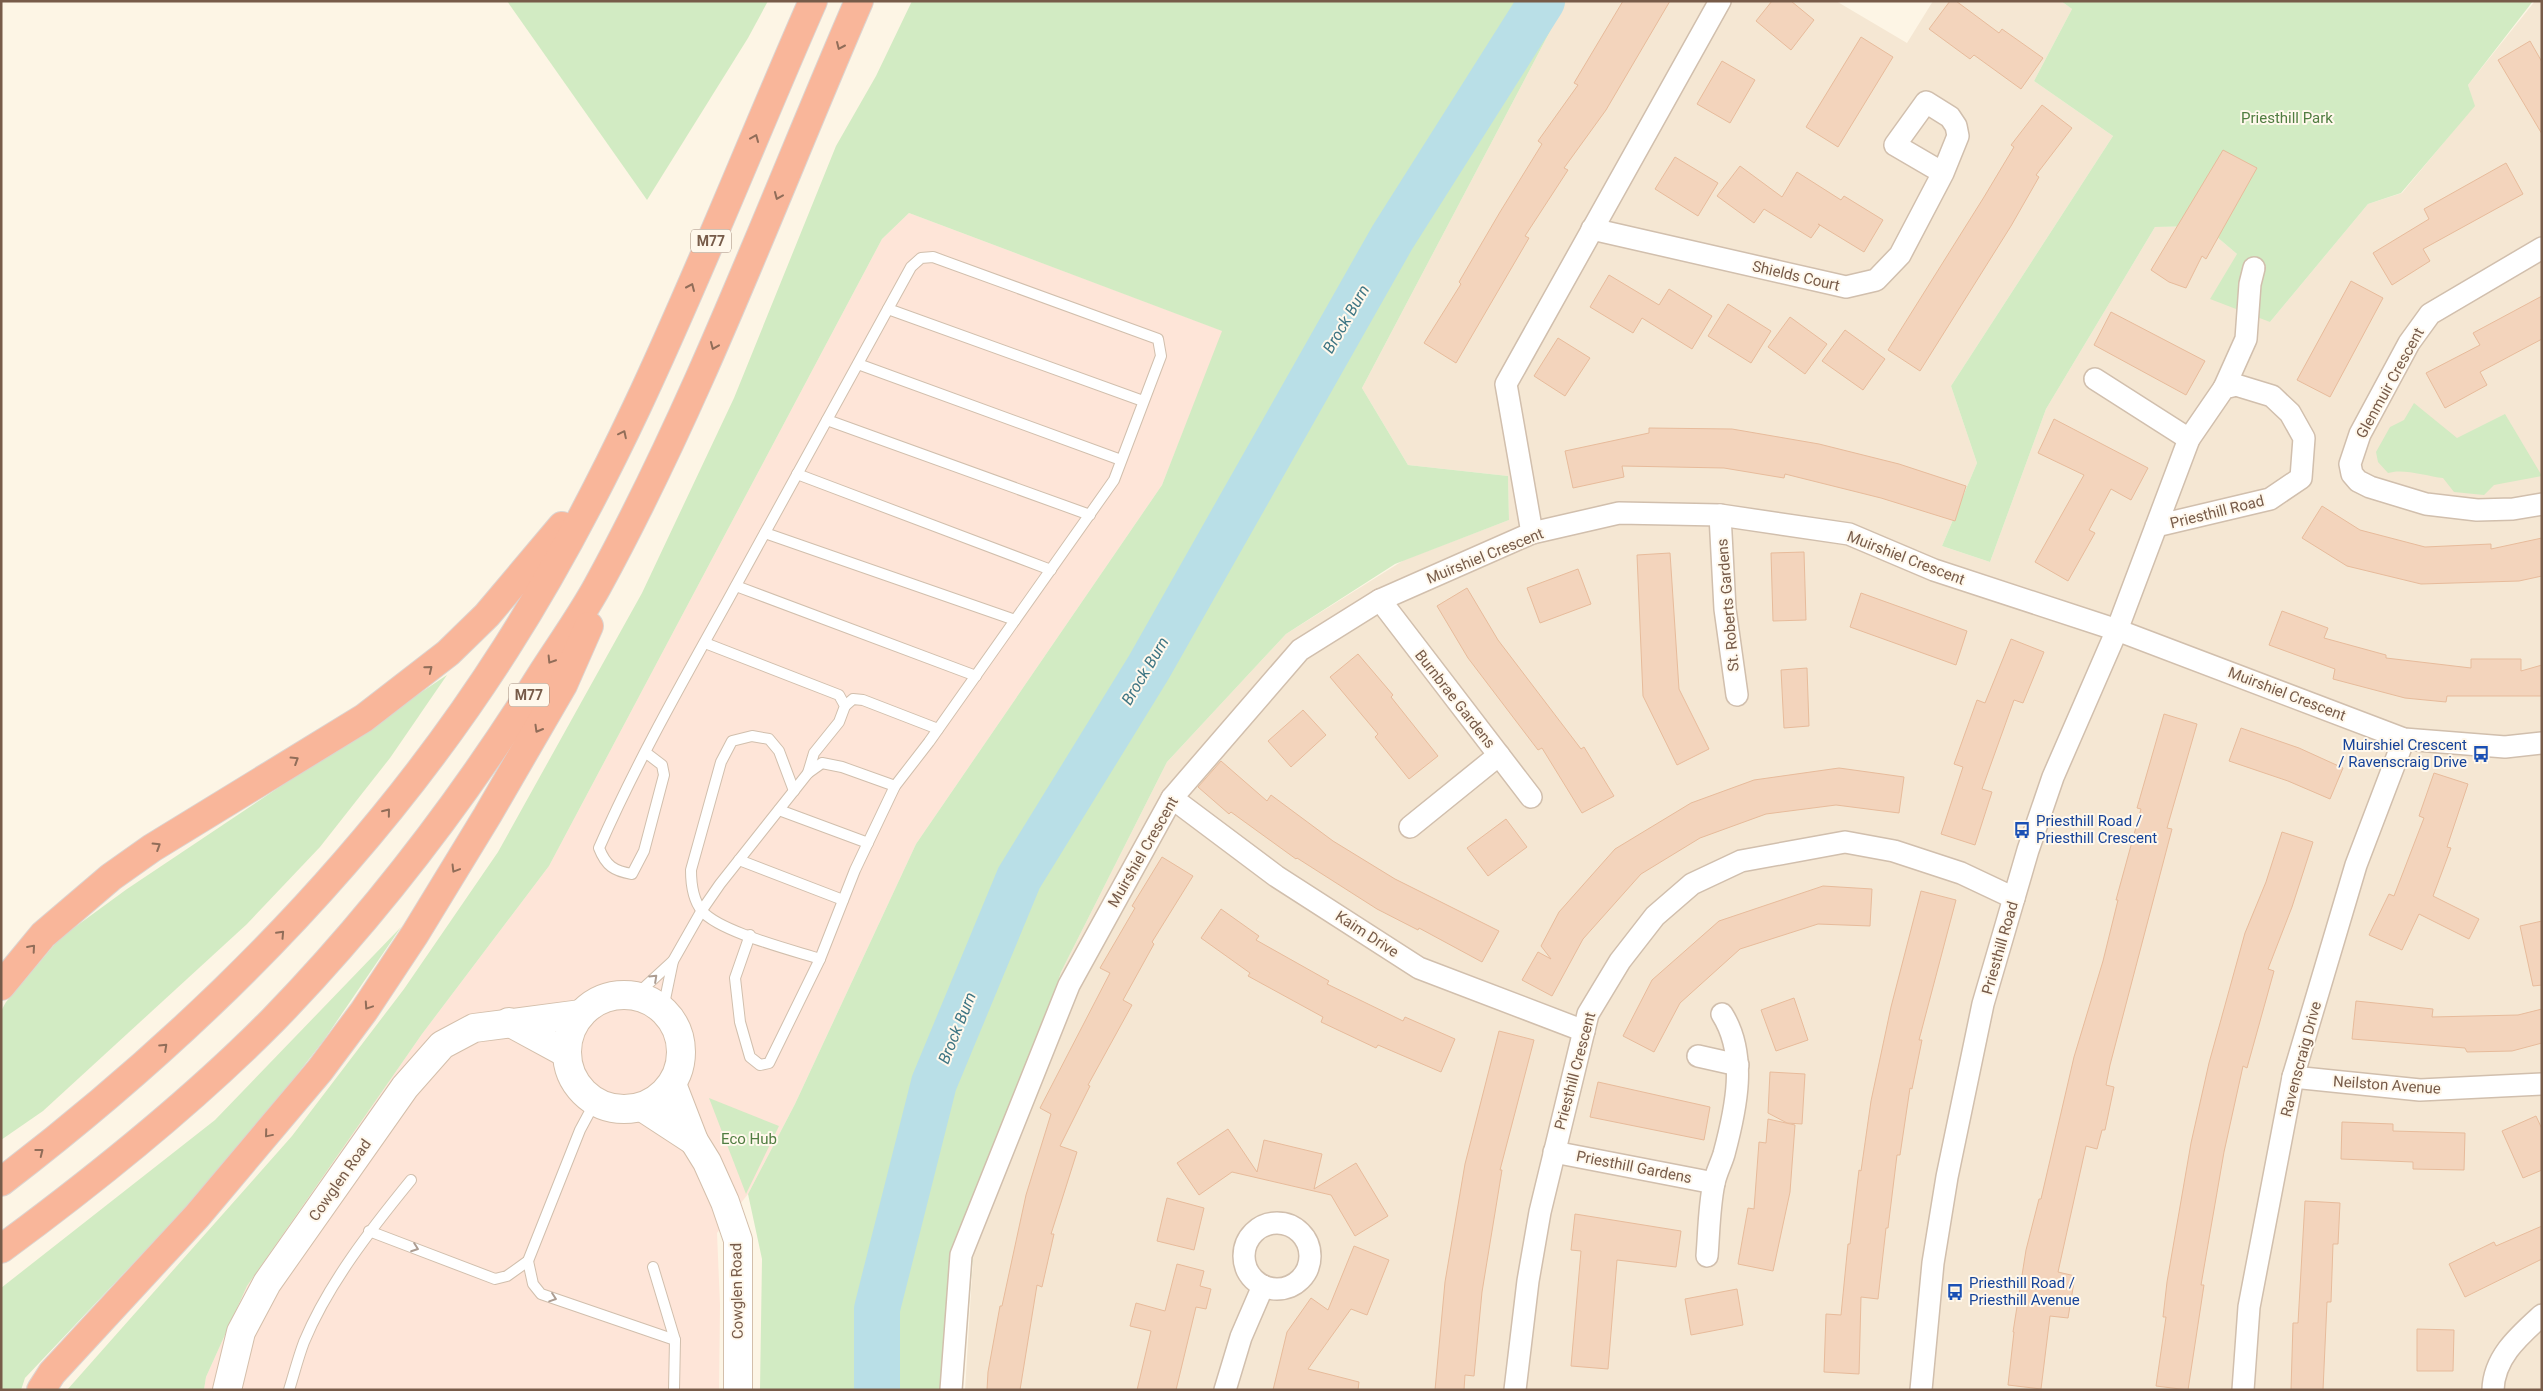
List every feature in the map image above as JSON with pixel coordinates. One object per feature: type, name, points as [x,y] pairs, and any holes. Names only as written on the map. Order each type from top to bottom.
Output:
[{"type":"highway","name":"M77","points":[[1,1182],[109,1097],[227,989],[310,904],[354,853],[439,744],[507,646],[602,478],[664,348],[813,1]]},
{"type":"highway","name":"M77","points":[[1,1249],[68,1201],[217,1073],[272,1020],[394,885],[507,731],[595,590],[653,478],[711,352],[859,1]]},
{"type":"highway","points":[[1,986],[43,935],[111,877],[152,848],[364,718],[448,653],[487,615],[602,478]]},
{"type":"highway","points":[[41,1390],[52,1373],[198,1216],[259,1144],[320,1070],[405,950],[563,685],[653,478]]},
{"type":"street","points":[[1532,533],[1506,384],[1716,2]]},
{"type":"street","name":"Shields Court","points":[[1592,229],[1846,287],[1876,280],[1900,255],[1943,173]]},
{"type":"street","name":"Glenmuir Crescent","points":[[2542,248],[2430,314],[2409,343],[2360,434],[2350,464],[2352,474],[2358,481],[2370,487],[2426,504],[2477,510],[2513,509],[2542,504]]},
{"type":"street","points":[[2224,388],[2246,339],[2250,284],[2254,268]]},
{"type":"street","points":[[2095,379],[2189,439]]},
{"type":"street","name":"Priesthill Road","points":[[1922,1390],[1933,1263],[1948,1177],[1983,1004],[2014,898],[2053,777],[2117,630],[2156,526],[2189,439],[2224,388],[2236,385],[2272,396],[2290,413],[2304,438],[2301,478],[2270,499],[2156,526]]},
{"type":"street","name":"Muirshiel Crescent","points":[[950,1390],[961,1255],[1069,984],[1172,798],[1300,650],[1380,600],[1532,533],[1619,513],[1720,515],[1849,534],[1934,570],[2117,630],[2404,739],[2505,747],[2542,743]]},
{"type":"street","name":"St. Roberts Gardens","points":[[1720,515],[1725,609],[1737,695]]},
{"type":"street","name":"Burnbrae Gardens","points":[[1380,600],[1531,797]]},
{"type":"street","name":"Ravenscraig Drive","points":[[2243,1390],[2250,1307],[2293,1078],[2356,865],[2404,739]]},
{"type":"street","points":[[1410,827],[1499,755]]},
{"type":"street","name":"Kaim Drive","points":[[1172,798],[1276,876],[1419,968],[1584,1030]]},
{"type":"street","name":"Priesthill Crescent","points":[[1515,1390],[1528,1281],[1540,1212],[1588,1014],[1620,961],[1655,916],[1692,884],[1741,861],[1845,842],[1894,851],[1961,873],[2014,898]]},
{"type":"street","points":[[616,994],[636,995],[650,1000],[663,1009],[673,1022],[681,1045],[680,1069],[672,1084],[659,1098],[642,1107],[626,1110],[610,1108],[595,1102],[583,1093],[574,1081],[568,1068],[566,1053],[572,1026],[580,1014],[596,1001],[616,994]]},
{"type":"street","name":"Cowglen Road","points":[[227,1390],[241,1332],[268,1283],[405,1087],[442,1045],[474,1028],[580,1014]]},
{"type":"street","name":"Priesthill Gardens","points":[[1707,1256],[1714,1183],[1724,1154],[1734,1101],[1738,1065],[1737,1048],[1732,1029],[1722,1014]]},
{"type":"street","points":[[509,1022],[566,1053]]},
{"type":"street","points":[[1698,1056],[1738,1065]]},
{"type":"street","name":"Neilston Avenue","points":[[2293,1078],[2420,1090],[2542,1084]]},
{"type":"street","name":"Cowglen Road","points":[[672,1084],[694,1141],[707,1162],[726,1202],[738,1240],[738,1390]]},
{"type":"street","name":"Cowglen Road","points":[[642,1107],[694,1141]]},
{"type":"street","name":"Priesthill Gardens","points":[[1554,1152],[1714,1183]]},
{"type":"street","points":[[1225,1390],[1241,1337],[1263,1286]]},
{"type":"street","points":[[2493,1390],[2493,1376],[2501,1359],[2516,1340],[2542,1315]]},
{"type":"lane","points":[[645,752],[662,765],[664,775],[644,851],[632,874],[618,872],[604,862],[599,848],[621,798],[645,752],[765,532],[911,267],[921,258],[933,257],[942,260],[1158,339],[1161,356],[1114,480],[976,676],[895,786],[843,900],[820,959],[769,1063],[760,1065],[750,1057],[740,1022],[735,978],[750,935]]},
{"type":"lane","points":[[888,309],[1144,401]]},
{"type":"lane","points":[[858,364],[1121,460]]},
{"type":"lane","points":[[827,420],[1090,515]]},
{"type":"lane","points":[[797,474],[1051,570]]},
{"type":"lane","points":[[765,532],[1015,620]]},
{"type":"lane","points":[[736,586],[976,676]]},
{"type":"lane","points":[[705,643],[839,695],[845,706]]},
{"type":"lane","points":[[808,773],[814,753],[839,722],[845,706],[853,699],[864,700],[938,729]]},
{"type":"lane","points":[[794,791],[779,751],[769,739],[752,736],[732,741],[721,762],[691,870],[691,886],[702,910],[720,925],[820,959]]},
{"type":"lane","points":[[636,995],[673,961],[702,910],[808,773],[822,763],[842,767],[895,786]]},
{"type":"lane","points":[[779,810],[868,843]]},
{"type":"lane","points":[[739,860],[843,900]]},
{"type":"lane","points":[[663,1009],[673,961]]},
{"type":"lane","points":[[369,1231],[495,1278],[507,1276],[528,1261],[580,1130],[595,1102]]},
{"type":"lane","points":[[289,1390],[304,1342],[334,1288],[369,1231],[411,1180]]},
{"type":"lane","points":[[528,1261],[533,1284],[541,1294],[675,1340]]},
{"type":"lane","points":[[653,1267],[675,1340],[674,1390]]},
{"type":"shaded area","points":[[1566,1],[1836,1],[1907,43],[1933,1],[2061,1],[2072,9],[2034,81],[2113,136],[1951,386],[1977,463],[1942,546],[1990,562],[2046,409],[2155,227],[2204,226],[2237,254],[2270,322],[2368,204],[2402,193],[2474,106],[2468,85],[2535,1],[2542,1],[2542,1390],[965,1390],[974,1243],[1061,972],[1167,762],[1286,634],[1404,560],[1509,520],[1508,476],[1408,465],[1362,388]]},
{"type":"shaded area","points":[[909,213],[1223,331],[1162,485],[916,844],[795,1104],[748,1194],[717,1233],[720,1305],[719,1390],[204,1390],[206,1377],[247,1286],[422,1034],[549,866],[882,239]]},
{"type":"green space","points":[[507,1],[768,1],[748,38],[647,200]]},
{"type":"green space","points":[[912,1],[1566,1],[1362,388],[1408,465],[1508,476],[1509,520],[1395,564],[1286,634],[1167,762],[1061,972],[974,1243],[962,1390],[760,1390],[762,1259],[748,1194],[795,1104],[916,844],[1162,485],[1222,331],[909,213],[882,239],[549,866],[422,1034],[247,1286],[206,1377],[204,1390],[67,1390],[292,1136],[404,989],[498,852],[642,593],[734,398],[836,146],[876,76]]},
{"type":"green space","name":"Priesthill Park","points":[[2061,1],[2533,1],[2468,85],[2475,106],[2401,193],[2368,204],[2270,322],[2210,299],[2237,254],[2204,226],[2155,227],[2046,409],[1990,562],[1942,546],[1977,463],[1951,386],[2113,136],[2034,81],[2072,9]]},
{"type":"green space","points":[[2414,403],[2457,438],[2505,414],[2542,476],[2494,485],[2484,495],[2454,492],[2443,478],[2400,471],[2388,473],[2378,462],[2376,452],[2390,427],[2404,420]]},
{"type":"green space","points":[[447,675],[390,758],[320,847],[247,924],[43,1111],[1,1140],[1,1011],[6,1002],[60,938],[127,889]]},
{"type":"green space","points":[[401,927],[324,1040],[227,1164],[25,1378],[21,1390],[1,1390],[1,1288],[215,1120]]},
{"type":"green space","name":"Eco Hub","points":[[709,1098],[779,1126],[746,1194]]},
{"type":"building","points":[[1623,1],[1670,1],[1606,110],[1564,168],[1568,170],[1525,236],[1529,238],[1456,363],[1424,343],[1461,284],[1459,282],[1542,144],[1538,141],[1578,85],[1574,83]]},
{"type":"building","points":[[1772,1],[1791,1],[1814,20],[1791,50],[1756,21]]},
{"type":"building","points":[[1950,1],[1956,1],[1999,33],[2002,29],[2043,58],[2021,89],[1974,55],[1970,59],[1929,29]]},
{"type":"building","points":[[1861,37],[1893,57],[1838,147],[1806,127]]},
{"type":"building","points":[[2530,41],[2542,62],[2542,134],[2498,60]]},
{"type":"building","points":[[1722,61],[1755,80],[1730,123],[1697,104]]},
{"type":"building","points":[[2042,105],[2072,128],[2036,175],[2039,177],[2011,226],[1920,371],[1888,350],[2014,147],[2011,145]]},
{"type":"building","points":[[2223,150],[2257,168],[2206,259],[2202,256],[2186,288],[2169,282],[2151,270]]},
{"type":"building","points":[[1675,157],[1718,183],[1698,216],[1655,189]]},
{"type":"building","points":[[2506,163],[2523,194],[2423,249],[2430,261],[2392,285],[2373,253],[2429,219],[2424,209]]},
{"type":"building","points":[[1740,166],[1782,197],[1797,172],[1841,200],[1844,196],[1883,220],[1864,252],[1820,225],[1811,238],[1764,209],[1754,223],[1717,196]]},
{"type":"building","points":[[1609,275],[1659,305],[1669,289],[1712,316],[1692,349],[1642,318],[1633,333],[1590,307]]},
{"type":"building","points":[[2351,281],[2383,298],[2330,397],[2297,380]]},
{"type":"building","points":[[2542,296],[2542,339],[2480,372],[2487,385],[2445,408],[2426,373],[2480,345],[2473,333]]},
{"type":"building","points":[[1728,304],[1771,331],[1751,363],[1708,336]]},
{"type":"building","points":[[2111,312],[2205,361],[2186,395],[2094,345]]},
{"type":"building","points":[[1790,317],[1827,344],[1805,374],[1768,347]]},
{"type":"building","points":[[1845,330],[1885,359],[1863,390],[1822,361]]},
{"type":"building","points":[[1558,338],[1590,358],[1565,396],[1534,376]]},
{"type":"building","points":[[2054,419],[2148,468],[2131,500],[2111,489],[2089,530],[2095,533],[2068,581],[2035,562],[2084,475],[2038,453]]},
{"type":"building","points":[[1649,428],[1732,429],[1819,444],[1899,464],[1966,486],[1955,521],[1881,498],[1785,474],[1784,478],[1724,468],[1622,466],[1624,477],[1573,488],[1565,451],[1649,433]]},
{"type":"building","points":[[2322,506],[2360,530],[2425,547],[2491,544],[2491,549],[2542,538],[2542,576],[2519,581],[2421,584],[2347,566],[2302,538]]},
{"type":"building","points":[[1804,552],[1806,620],[1773,621],[1771,553]]},
{"type":"building","points":[[1670,553],[1679,689],[1709,749],[1677,765],[1643,696],[1637,555]]},
{"type":"building","points":[[1578,569],[1591,604],[1540,623],[1527,588]]},
{"type":"building","points":[[1467,588],[1498,640],[1581,749],[1584,747],[1614,796],[1582,813],[1542,748],[1538,750],[1468,658],[1437,606]]},
{"type":"building","points":[[1861,593],[1967,631],[1956,665],[1850,627]]},
{"type":"building","points":[[2282,611],[2328,628],[2324,638],[2386,655],[2386,658],[2471,668],[2471,659],[2521,659],[2521,671],[2542,665],[2542,696],[2447,696],[2446,702],[2405,698],[2333,679],[2335,669],[2269,645]]},
{"type":"building","points":[[2011,639],[2044,652],[2023,703],[2014,700],[1982,789],[1992,792],[1975,845],[1941,834],[1963,767],[1954,764],[1977,700],[1985,703]]},
{"type":"building","points":[[1358,654],[1393,695],[1391,697],[1438,756],[1409,779],[1375,737],[1378,734],[1330,677]]},
{"type":"building","points":[[1807,668],[1809,726],[1784,728],[1781,670]]},
{"type":"building","points":[[1303,710],[1326,735],[1291,767],[1268,741]]},
{"type":"building","points":[[2164,714],[2197,724],[2167,828],[2172,829],[2110,1065],[2106,1085],[2114,1087],[2105,1130],[2102,1130],[2097,1149],[2086,1146],[2058,1272],[2075,1276],[2068,1318],[2050,1316],[2041,1389],[2008,1385],[2013,1332],[2026,1250],[2039,1199],[2041,1199],[2074,1057],[2103,961],[2118,900],[2116,900],[2141,809],[2137,808]]},
{"type":"building","points":[[2241,728],[2299,748],[2343,768],[2330,799],[2288,781],[2229,761]]},
{"type":"building","points":[[1221,761],[1267,801],[1271,795],[1333,841],[1395,879],[1499,931],[1482,962],[1419,928],[1418,930],[1377,909],[1296,859],[1231,812],[1229,814],[1198,787]]},
{"type":"building","points":[[1839,768],[1904,777],[1899,813],[1836,805],[1766,814],[1700,838],[1641,874],[1583,939],[1552,996],[1522,980],[1538,952],[1551,959],[1541,946],[1559,912],[1615,849],[1691,803],[1754,780]]},
{"type":"building","points":[[2434,773],[2468,784],[2447,847],[2451,848],[2433,896],[2479,919],[2469,939],[2419,914],[2402,950],[2369,935],[2389,894],[2394,896],[2424,818],[2419,816]]},
{"type":"building","points":[[1506,819],[1527,847],[1488,876],[1467,848]]},
{"type":"building","points":[[2282,832],[2313,842],[2292,907],[2268,969],[2274,971],[2247,1068],[2243,1066],[2224,1152],[2201,1285],[2204,1285],[2188,1390],[2156,1386],[2166,1317],[2163,1317],[2167,1282],[2191,1143],[2209,1063],[2245,933],[2266,882]]},
{"type":"building","points":[[1162,857],[1193,876],[1152,942],[1154,944],[1123,1000],[1132,1005],[1088,1085],[1090,1086],[1060,1146],[1077,1152],[1051,1234],[1054,1234],[1042,1287],[1037,1285],[1020,1390],[987,1390],[988,1372],[1000,1306],[1002,1306],[1026,1195],[1051,1114],[1040,1108],[1110,973],[1100,968],[1135,908],[1132,906]]},
{"type":"building","points":[[1823,886],[1872,889],[1870,926],[1818,924],[1740,949],[1680,1003],[1654,1052],[1623,1036],[1652,980],[1719,921]]},
{"type":"building","points":[[1921,891],[1956,900],[1919,1040],[1922,1040],[1912,1089],[1910,1088],[1900,1155],[1897,1155],[1878,1299],[1861,1297],[1859,1374],[1824,1372],[1826,1314],[1841,1315],[1848,1244],[1850,1244],[1859,1170],[1861,1171],[1871,1101],[1891,1007]]},
{"type":"building","points":[[1221,909],[1259,936],[1256,940],[1329,981],[1327,984],[1403,1021],[1405,1017],[1455,1039],[1441,1072],[1378,1045],[1376,1048],[1321,1022],[1323,1017],[1248,976],[1250,973],[1201,938]]},
{"type":"building","points":[[2542,921],[2542,985],[2533,986],[2520,926]]},
{"type":"building","points":[[1794,998],[1808,1040],[1776,1051],[1761,1010]]},
{"type":"building","points":[[2356,1001],[2433,1009],[2432,1017],[2518,1015],[2542,1009],[2542,1043],[2512,1051],[2467,1052],[2465,1048],[2352,1039]]},
{"type":"building","points":[[1499,1031],[1534,1040],[1500,1170],[1502,1170],[1482,1292],[1474,1376],[1465,1375],[1464,1390],[1435,1390],[1445,1282],[1465,1164]]},
{"type":"building","points":[[1770,1072],[1805,1074],[1802,1124],[1787,1123],[1768,1113]]},
{"type":"building","points":[[1598,1082],[1710,1107],[1704,1140],[1590,1117]]},
{"type":"building","points":[[2536,1116],[2542,1129],[2542,1170],[2523,1178],[2502,1131]]},
{"type":"building","points":[[1768,1119],[1795,1125],[1790,1192],[1773,1271],[1738,1264],[1748,1208],[1754,1209],[1759,1142],[1766,1143]]},
{"type":"building","points":[[2342,1122],[2393,1124],[2393,1131],[2465,1133],[2464,1170],[2413,1169],[2413,1162],[2341,1159]]},
{"type":"building","points":[[1228,1129],[1257,1172],[1264,1140],[1322,1154],[1314,1189],[1356,1163],[1388,1216],[1355,1236],[1331,1195],[1232,1172],[1199,1195],[1177,1163]]},
{"type":"building","points":[[1167,1198],[1204,1208],[1194,1250],[1157,1241]]},
{"type":"building","points":[[2305,1201],[2340,1203],[2338,1244],[2333,1244],[2331,1302],[2327,1302],[2323,1390],[2291,1390],[2293,1323],[2298,1323]]},
{"type":"building","points":[[1575,1214],[1681,1231],[1676,1267],[1617,1260],[1608,1369],[1571,1366],[1581,1251],[1571,1250]]},
{"type":"building","points":[[2542,1226],[2542,1259],[2465,1297],[2449,1264],[2494,1242],[2496,1246]]},
{"type":"building","points":[[1354,1246],[1389,1260],[1367,1315],[1351,1309],[1308,1369],[1359,1382],[1358,1390],[1273,1390],[1287,1332],[1311,1298],[1328,1310]]},
{"type":"building","points":[[1177,1264],[1204,1271],[1200,1286],[1211,1289],[1206,1309],[1196,1307],[1176,1390],[1137,1390],[1151,1331],[1130,1326],[1136,1303],[1165,1311]]},
{"type":"building","points":[[1737,1289],[1743,1325],[1691,1335],[1685,1299]]},
{"type":"building","points":[[2417,1329],[2454,1330],[2453,1371],[2417,1371]]},
{"type":"waterway","name":"Brock Burn","points":[[877,1390],[877,1309],[934,1083],[1019,878],[1149,667],[1392,238],[1542,1]]},
{"type":"place","name":"Muirshiel Crescent / Ravenscraig Drive","points":[[2481,754]]},
{"type":"place","name":"Priesthill Road / Priesthill Crescent","points":[[2022,830]]},
{"type":"place","name":"Priesthill Road / Priesthill Avenue","points":[[1955,1292]]}]
